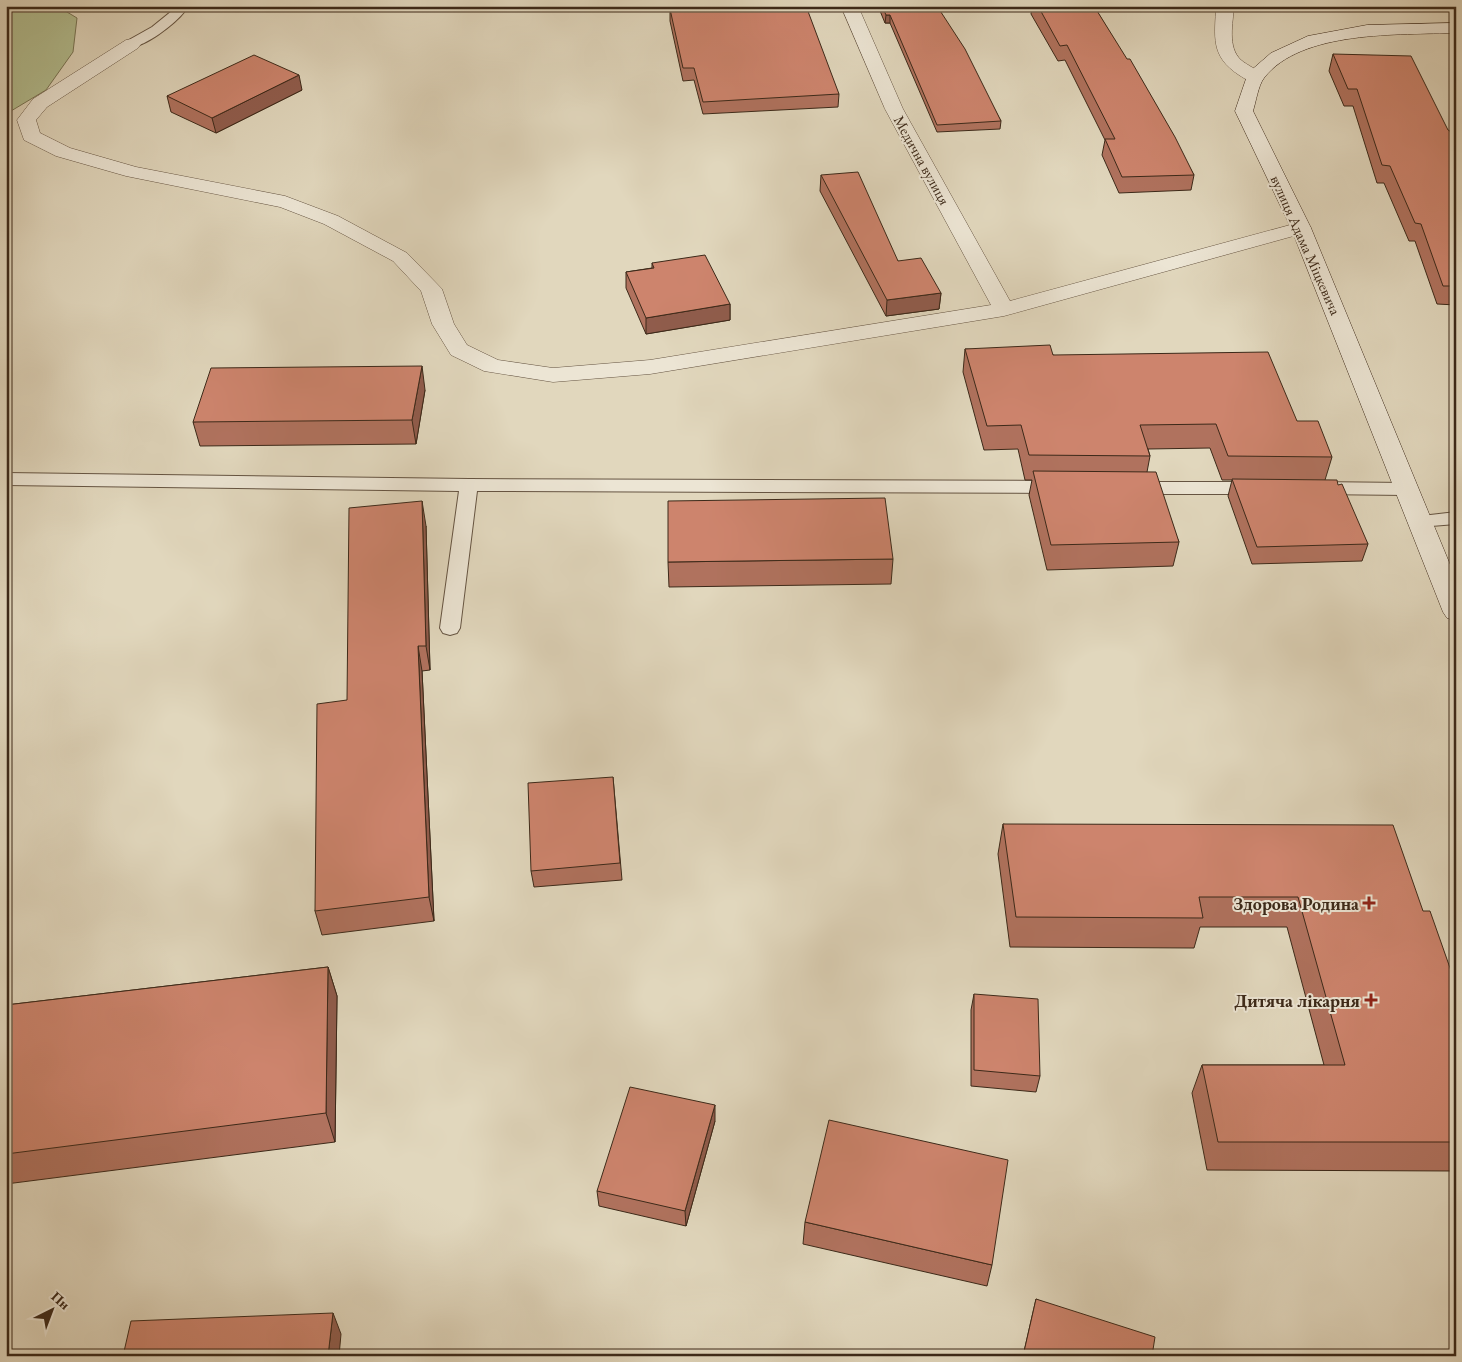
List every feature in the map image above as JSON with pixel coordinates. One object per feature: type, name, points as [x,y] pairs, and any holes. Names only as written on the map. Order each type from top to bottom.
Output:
[{"type":"street","name":"Медична вулиця","points":[[849,6],[894,109],[1004,309]]},
{"type":"street","points":[[1225,6],[1224,51],[1234,65],[1254,77],[1277,57],[1314,40],[1367,30],[1456,28]]},
{"type":"street","points":[[132,44],[40,103],[26,120],[31,136],[63,152],[133,172],[285,202],[331,220],[400,256],[431,289],[443,324],[459,350],[492,366],[553,375],[650,367],[1004,309],[1302,228]]},
{"type":"street","name":"вулиця Адама Міцкевича","points":[[1254,77],[1244,111],[1302,228],[1456,612]]},
{"type":"lane","points":[[132,44],[157,30],[179,12],[179,6]]},
{"type":"lane","points":[[6,479],[470,485],[1077,487]]},
{"type":"lane","points":[[450,628],[470,485]]},
{"type":"lane","points":[[1117,488],[1276,488]]},
{"type":"lane","points":[[1296,488],[1406,489]]},
{"type":"lane","points":[[1419,521],[1456,518]]},
{"type":"green space","points":[[6,6],[57,6],[77,18],[73,52],[46,90],[6,114]]},
{"type":"building","points":[[718,6],[806,6],[839,94],[703,102],[694,68],[683,68],[670,9]]},
{"type":"building","points":[[882,6],[937,6],[965,49],[1001,121],[937,125],[890,15],[886,15]]},
{"type":"building","points":[[1038,6],[1094,6],[1127,59],[1130,59],[1175,137],[1194,175],[1122,177],[1105,139],[1115,139],[1067,45],[1060,46]]},
{"type":"building","points":[[1333,54],[1411,56],[1456,145],[1456,286],[1443,286],[1421,224],[1415,223],[1390,166],[1382,165],[1357,89],[1348,89]]},
{"type":"building","points":[[254,55],[299,75],[212,118],[167,96]]},
{"type":"building","points":[[858,172],[898,261],[921,258],[941,293],[887,300],[821,175]]},
{"type":"building","points":[[705,255],[730,304],[646,318],[626,272],[654,268],[652,263]]},
{"type":"building","points":[[1050,345],[1053,355],[1268,352],[1297,421],[1318,421],[1332,457],[1228,456],[1216,424],[1140,425],[1150,456],[1029,455],[1021,425],[987,426],[965,349]]},
{"type":"building","points":[[422,366],[412,420],[193,422],[211,368]]},
{"type":"building","points":[[1033,471],[1156,472],[1179,542],[1051,545]]},
{"type":"building","points":[[1232,479],[1337,480],[1338,485],[1342,484],[1368,544],[1257,547]]},
{"type":"building","points":[[885,498],[893,559],[668,562],[668,501]]},
{"type":"building","points":[[422,501],[426,646],[418,646],[429,897],[315,911],[317,704],[347,700],[349,508]]},
{"type":"building","points":[[613,777],[620,863],[531,871],[528,783]]},
{"type":"building","name":"Дитяча лікарня","points":[[1003,824],[1393,825],[1423,911],[1430,911],[1456,985],[1456,1142],[1218,1142],[1202,1065],[1345,1065],[1298,897],[1199,897],[1203,918],[1016,917]]},
{"type":"building","points":[[328,967],[326,1113],[6,1154],[6,1005]]},
{"type":"building","points":[[974,994],[1038,999],[1040,1076],[974,1070]]},
{"type":"building","points":[[630,1087],[715,1105],[685,1211],[597,1191]]},
{"type":"building","points":[[829,1120],[1008,1160],[992,1265],[805,1222]]},
{"type":"building","points":[[1036,1299],[1155,1337],[1152,1356],[1023,1356]]},
{"type":"building","points":[[333,1313],[328,1356],[123,1356],[131,1321]]},
{"type":"place","name":"Здорова Родина","points":[[1369,903]]},
{"type":"place","name":"Дитяча лікарня","points":[[1371,1000]]}]
